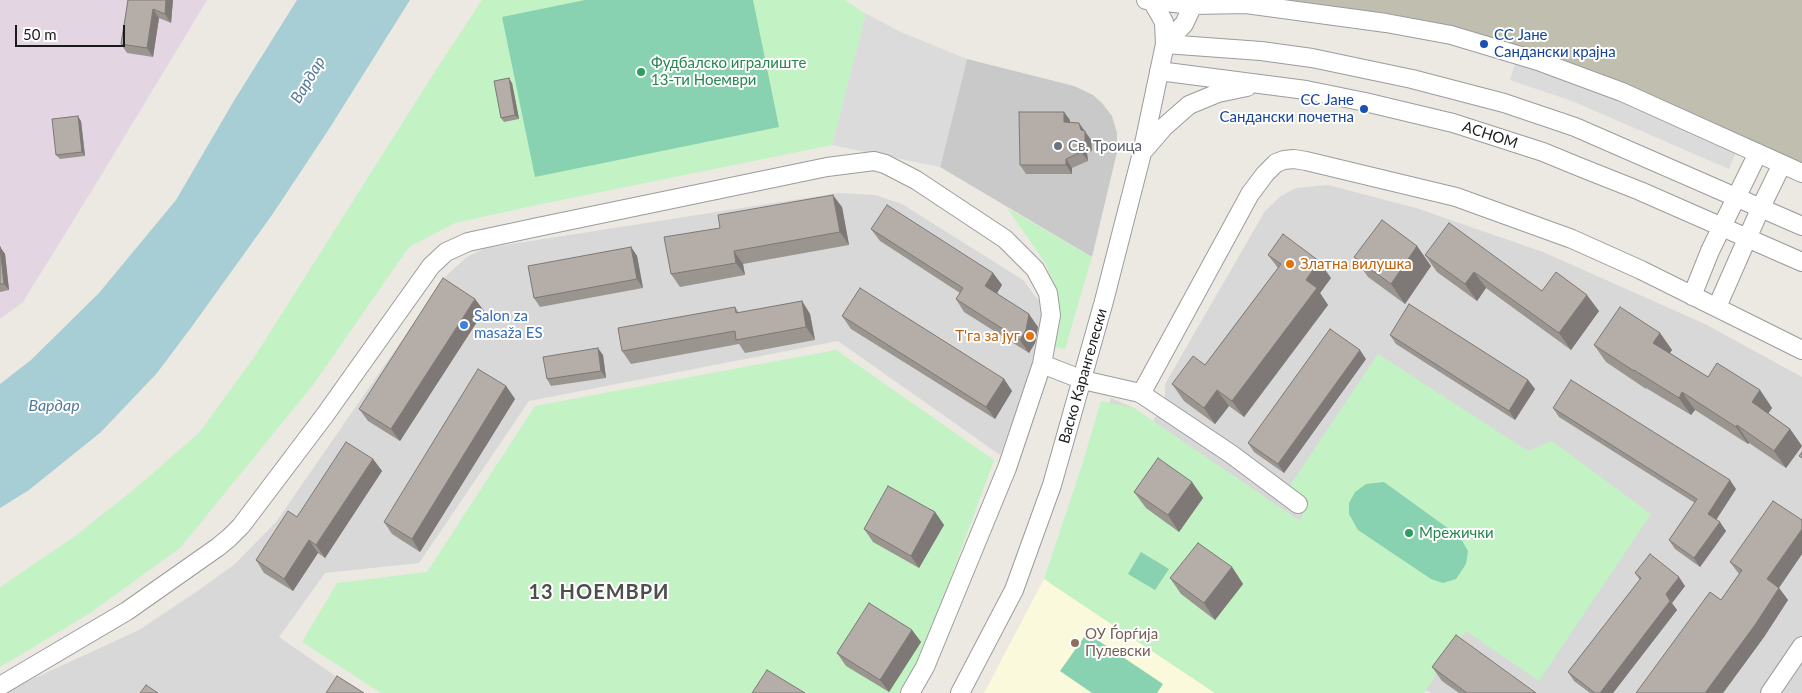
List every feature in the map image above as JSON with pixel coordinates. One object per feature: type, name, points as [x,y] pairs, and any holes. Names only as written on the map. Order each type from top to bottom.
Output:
[{"type":"street","points":[[1149,0],[1193,5],[1247,2],[1451,35],[1502,49],[1622,92],[1802,173]]},
{"type":"street","points":[[1149,0],[1164,22],[1165,44]]},
{"type":"street","points":[[1165,44],[1184,24],[1193,5]]},
{"type":"street","points":[[1165,44],[1262,51],[1312,58],[1366,68],[1504,103],[1575,127],[1802,226]]},
{"type":"street","name":"Васко Карангелески","points":[[960,693],[1014,590],[1052,485],[1083,380],[1142,153],[1165,44]]},
{"type":"street","name":"АСНОМ","points":[[1159,71],[1315,92],[1405,111],[1492,135],[1543,152],[1590,171],[1802,262]]},
{"type":"street","points":[[1142,153],[1164,126],[1189,105],[1233,89],[1278,86]]},
{"type":"street","points":[[1692,296],[1721,228],[1758,153]]},
{"type":"street","points":[[1141,394],[1250,194],[1265,174],[1276,164],[1284,160],[1294,159],[1456,197],[1572,239],[1717,307],[1802,350]]},
{"type":"street","points":[[0,686],[127,611],[229,538],[241,526],[325,415],[431,266],[446,252],[468,242],[827,167],[874,161],[885,164],[916,180],[1005,239],[1035,269],[1048,293],[1050,315],[1042,364],[1007,468],[925,667],[910,693]]},
{"type":"street","points":[[1717,307],[1782,164]]},
{"type":"street","points":[[1042,364],[1083,380],[1141,394],[1231,454],[1298,504]]},
{"type":"street","points":[[1770,693],[1802,646]]},
{"type":"shaded area","points":[[0,0],[207,0],[23,302],[0,319]]},
{"type":"shaded area","points":[[1265,0],[1802,0],[1802,166],[1552,56],[1477,34]]},
{"type":"shaded area","points":[[866,14],[903,33],[967,59],[940,167],[832,145]]},
{"type":"shaded area","points":[[1518,54],[1739,144],[1729,169],[1572,101],[1510,80]]},
{"type":"shaded area","points":[[967,59],[1074,86],[1093,95],[1112,116],[1117,133],[1117,152],[1092,257],[940,167]]},
{"type":"shaded area","points":[[1328,185],[1416,208],[1543,252],[1705,324],[1802,377],[1802,693],[1431,693],[1426,690],[1424,693],[1215,693],[1051,584],[1111,398],[1134,408],[1153,421],[1165,399],[1165,384],[1265,211],[1281,196],[1296,188]]},
{"type":"shaded area","points":[[838,193],[875,195],[902,204],[1023,280],[1039,301],[1042,317],[1041,344],[1000,455],[838,341],[529,401],[419,563],[325,573],[279,637],[360,693],[6,693],[139,630],[235,564],[276,522],[447,275],[467,257],[486,248]]},
{"type":"shaded area","name":"ОУ Ѓорѓија Пулевски","points":[[1044,579],[1215,693],[984,693]]},
{"type":"green space","points":[[482,0],[845,0],[866,14],[832,145],[455,223],[409,247],[313,385],[180,548],[90,613],[0,667],[0,587],[74,537],[137,487],[199,433],[255,356]]},
{"type":"green space","name":"Фудбалско игралиште 13-ти Ноември","points":[[585,0],[753,0],[779,127],[535,177],[502,17]]},
{"type":"green space","points":[[1007,208],[1092,257],[1065,349],[1053,347],[1057,296],[1046,264]]},
{"type":"green space","points":[[836,350],[994,460],[925,648],[899,693],[381,693],[302,642],[337,583],[427,572],[535,406]]},
{"type":"green space","points":[[1378,354],[1528,451],[1552,441],[1651,514],[1539,681],[1466,631],[1424,693],[1215,693],[1044,579],[1101,401],[1134,408],[1300,521],[1308,501],[1289,487]]},
{"type":"green space","name":"Мрежички","points":[[1384,482],[1460,537],[1468,551],[1466,564],[1456,579],[1443,583],[1431,579],[1358,530],[1349,514],[1349,503],[1355,492],[1366,484]]},
{"type":"green space","points":[[1141,552],[1169,569],[1155,590],[1128,574]]},
{"type":"green space","points":[[1087,633],[1163,684],[1157,693],[1092,693],[1060,671]]},
{"type":"water","name":"Вардар","points":[[297,0],[410,0],[329,129],[272,215],[157,373],[101,432],[29,490],[0,508],[0,384],[31,360],[99,293],[176,200],[235,99]]},
{"type":"building","points":[[128,0],[166,0],[165,14],[153,9],[147,48],[121,44]]},
{"type":"building","points":[[509,78],[515,115],[501,118],[494,81]]},
{"type":"building","name":"Св. Троица","points":[[1019,112],[1064,112],[1064,122],[1079,123],[1081,130],[1085,131],[1085,142],[1081,144],[1081,152],[1066,159],[1066,165],[1020,165]]},
{"type":"building","points":[[78,116],[82,152],[56,155],[52,119]]},
{"type":"building","points":[[833,195],[840,232],[734,251],[736,263],[671,274],[664,237],[720,228],[718,215]]},
{"type":"building","points":[[887,205],[993,273],[985,286],[1029,314],[1026,330],[1020,340],[956,299],[963,288],[871,229]]},
{"type":"building","points":[[1382,220],[1417,246],[1391,284],[1354,257]]},
{"type":"building","points":[[1449,223],[1542,291],[1556,272],[1587,295],[1559,333],[1474,272],[1465,284],[1425,255]]},
{"type":"building","points":[[1283,234],[1319,261],[1306,280],[1317,288],[1232,401],[1217,390],[1204,408],[1172,384],[1193,356],[1205,365],[1281,264],[1268,255]]},
{"type":"building","points":[[0,247],[4,284],[0,284]]},
{"type":"building","points":[[631,247],[637,279],[534,298],[528,266]]},
{"type":"building","points":[[443,278],[475,299],[391,429],[359,409]]},
{"type":"building","points":[[860,288],[1004,379],[986,407],[842,316]]},
{"type":"building","points":[[802,301],[806,327],[736,340],[735,331],[622,351],[618,328],[735,307],[736,313]]},
{"type":"building","points":[[1409,304],[1528,380],[1509,411],[1390,335]]},
{"type":"building","points":[[1620,307],[1660,333],[1653,343],[1708,377],[1717,363],[1760,390],[1752,402],[1790,429],[1774,451],[1737,425],[1736,427],[1682,392],[1679,398],[1594,345]]},
{"type":"building","points":[[1330,329],[1360,350],[1278,464],[1248,443]]},
{"type":"building","points":[[598,348],[601,371],[547,379],[543,357]]},
{"type":"building","points":[[478,369],[506,386],[412,539],[384,522]]},
{"type":"building","points":[[1571,380],[1730,480],[1708,514],[1720,522],[1694,558],[1669,540],[1697,499],[1553,408]]},
{"type":"building","points":[[346,442],[373,459],[316,545],[309,540],[284,579],[256,560],[288,511],[297,517]]},
{"type":"building","points":[[1158,458],[1192,482],[1168,515],[1134,492]]},
{"type":"building","points":[[888,486],[935,512],[911,556],[864,529]]},
{"type":"building","points":[[1773,501],[1802,520],[1802,529],[1767,579],[1779,588],[1755,625],[1705,693],[1636,693],[1710,592],[1721,600],[1742,570],[1730,562]]},
{"type":"building","points":[[1198,543],[1232,567],[1204,603],[1170,578]]},
{"type":"building","points":[[1650,554],[1679,577],[1666,594],[1670,601],[1600,693],[1595,693],[1568,672],[1641,578],[1635,573]]},
{"type":"building","points":[[869,603],[912,630],[880,680],[837,653]]},
{"type":"building","points":[[1456,635],[1536,693],[1467,693],[1432,667]]},
{"type":"building","points":[[767,670],[805,693],[752,693]]},
{"type":"building","points":[[337,676],[364,693],[326,693]]},
{"type":"building","points":[[146,685],[158,693],[140,693]]},
{"type":"place","name":"СС Јане Сандански крајна","points":[[1484,44]]},
{"type":"place","name":"Фудбалско игралиште 13-ти Ноември","points":[[641,72]]},
{"type":"place","name":"СС Јане Сандански почетна","points":[[1364,109]]},
{"type":"place","name":"Св. Троица","points":[[1058,146]]},
{"type":"place","name":"Златна вилушка","points":[[1290,264]]},
{"type":"place","name":"Salon za masaža ES","points":[[464,325]]},
{"type":"place","name":"Т'га за југ","points":[[1030,336]]},
{"type":"place","name":"Мрежички","points":[[1409,533]]},
{"type":"place","name":"ОУ Ѓорѓија Пулевски","points":[[1075,643]]},
{"type":"district","name":"13 НОЕМВРИ","points":[[599,593]]}]
